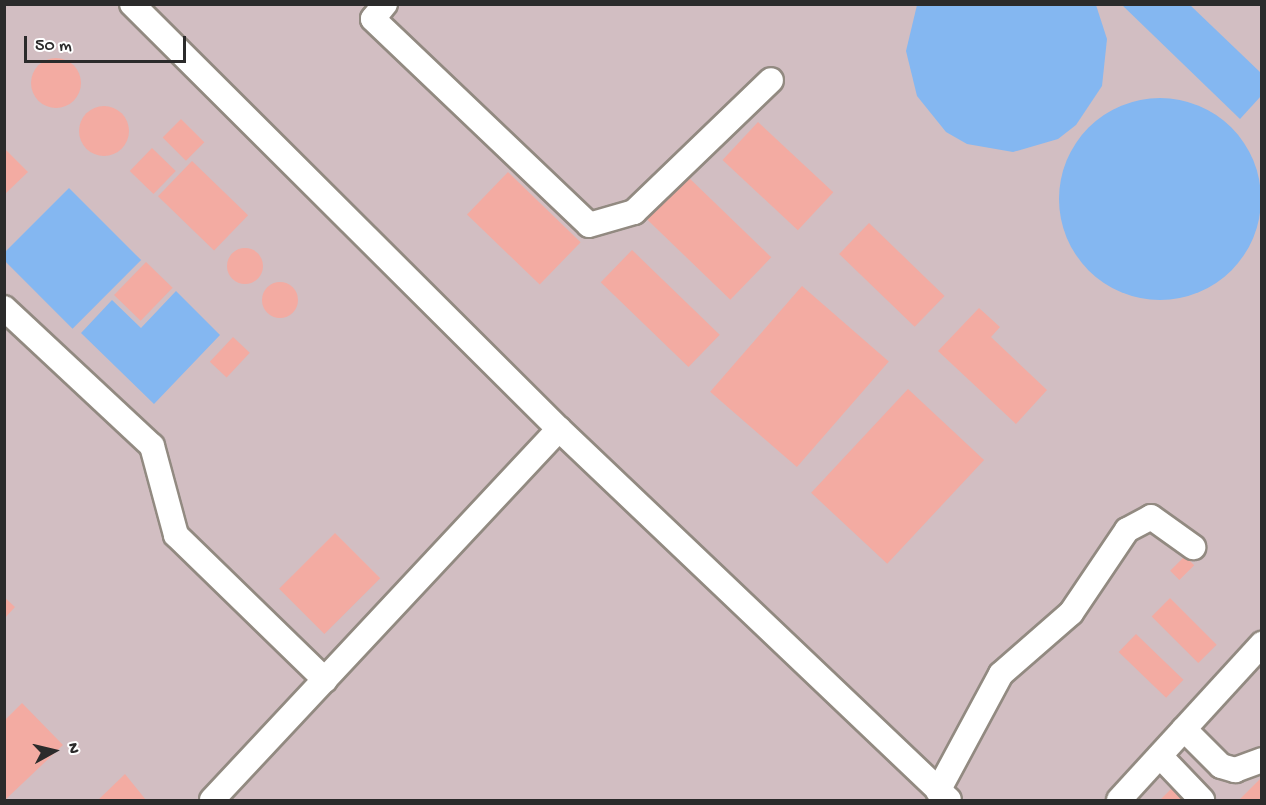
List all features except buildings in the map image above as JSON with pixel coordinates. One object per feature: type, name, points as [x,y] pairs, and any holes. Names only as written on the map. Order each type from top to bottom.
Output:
[{"type":"lane","points":[[132,4],[559,429],[943,796],[1001,674],[1071,613],[1127,530],[1151,517],[1193,547]]},
{"type":"lane","points":[[385,4],[373,19],[589,225],[634,212],[771,80]]},
{"type":"lane","points":[[4,308],[152,446],[176,535],[324,680]]},
{"type":"lane","points":[[212,801],[559,429]]},
{"type":"lane","points":[[1119,801],[1261,647]]},
{"type":"lane","points":[[1184,729],[1221,766],[1235,770],[1262,760]]},
{"type":"lane","points":[[1160,756],[1202,801]]},
{"type":"shaded area","points":[[5,5],[1261,5],[1261,800],[5,800]]},
{"type":"water","points":[[917,5],[1096,5],[1107,39],[1102,86],[1076,125],[1058,139],[1013,152],[967,144],[946,132],[917,96],[906,51]]},
{"type":"water","points":[[1122,5],[1190,5],[1261,73],[1261,96],[1240,119]]},
{"type":"water","points":[[1160,98],[1180,100],[1208,110],[1238,135],[1253,160],[1259,179],[1261,199],[1259,219],[1249,247],[1224,277],[1199,292],[1180,298],[1160,300],[1140,298],[1112,288],[1082,263],[1067,238],[1061,219],[1059,199],[1061,179],[1071,151],[1096,121],[1121,106],[1140,100]]},
{"type":"water","points":[[69,188],[141,260],[73,329],[4,260],[4,253]]},
{"type":"water","points":[[176,291],[220,335],[154,404],[81,333],[112,300],[141,328]]}]
